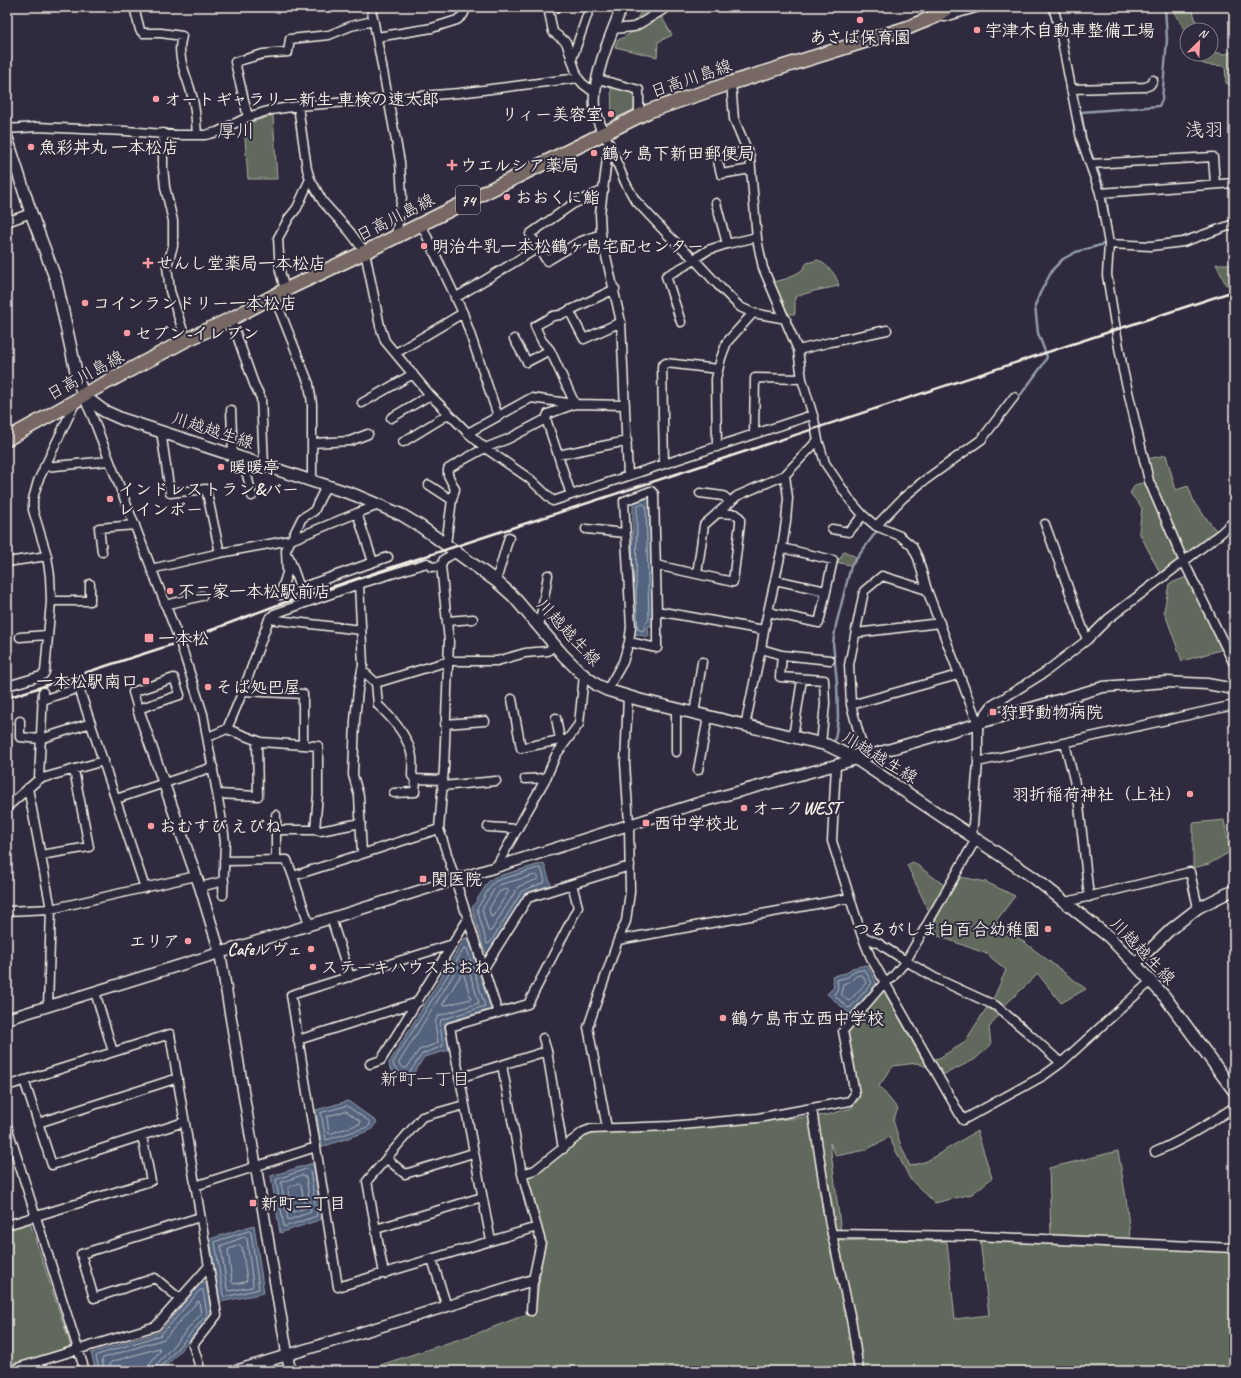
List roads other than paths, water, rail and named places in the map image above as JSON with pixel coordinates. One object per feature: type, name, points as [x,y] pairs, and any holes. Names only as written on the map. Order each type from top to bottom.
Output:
[{"type":"main road","name":"日高川島線","points":[[7,439],[186,340],[396,236],[606,138],[639,116],[731,83],[907,28],[936,16],[948,7]]},
{"type":"main road","points":[[7,138],[31,213],[56,280],[77,376],[80,398]]},
{"type":"main road","name":"川越越生線","points":[[80,398],[104,411],[355,495],[420,526],[496,581],[513,596],[554,645],[584,675],[597,685],[607,690],[694,714],[821,744],[856,759],[1033,877],[1109,937],[1136,964],[1165,997],[1234,1091]]},
{"type":"street","points":[[134,7],[142,33],[161,33],[182,36],[180,51],[182,63],[194,102],[197,135]]},
{"type":"street","points":[[371,7],[400,162],[402,197],[396,236]]},
{"type":"street","points":[[377,37],[432,28],[457,20],[463,15],[467,7]]},
{"type":"street","points":[[557,7],[548,8],[553,32],[566,42],[578,78],[583,84],[595,92]]},
{"type":"street","points":[[572,58],[590,7]]},
{"type":"street","points":[[622,7],[604,52],[595,92],[595,106],[596,116],[625,182],[635,200],[740,306],[753,313],[786,319]]},
{"type":"street","points":[[613,30],[634,27],[668,7]]},
{"type":"street","points":[[936,16],[945,17],[979,7]]},
{"type":"street","points":[[1053,7],[1060,32],[1081,139],[1100,193],[1109,244],[1107,275],[1116,330],[1149,481],[1183,560],[1234,664]]},
{"type":"street","points":[[248,117],[235,62],[263,54],[288,52],[290,39],[329,35],[351,26],[373,21]]},
{"type":"street","points":[[7,128],[37,127],[205,135],[217,132],[248,117],[271,110],[298,106],[459,93],[578,78]]},
{"type":"street","points":[[598,79],[639,90],[639,116]]},
{"type":"street","points":[[1071,89],[1145,87],[1150,85],[1153,80]]},
{"type":"street","points":[[522,1174],[535,1170],[583,1132],[591,1128],[671,1126],[758,1118],[850,1101],[855,1094],[843,1031],[885,982],[891,979],[906,961],[945,895],[974,838],[978,762],[978,724],[958,675],[927,590],[918,558],[912,546],[900,536],[876,526],[863,515],[850,500],[825,463],[802,379],[798,350],[763,268],[757,237],[750,157],[734,119],[731,83]]},
{"type":"street","points":[[298,106],[307,169],[310,179],[323,202],[350,232],[365,252],[380,326],[385,340],[430,395],[468,433],[485,448],[530,479],[553,501],[812,415]]},
{"type":"street","points":[[163,133],[163,167],[165,187],[173,221],[173,246],[167,266],[170,291],[186,340]]},
{"type":"street","points":[[606,138],[604,190],[600,214],[601,234],[621,322],[628,476]]},
{"type":"street","points":[[747,151],[717,157],[720,174],[751,169]]},
{"type":"street","points":[[1090,164],[1213,157],[1215,184]]},
{"type":"street","points":[[286,290],[280,271],[278,238],[289,218],[297,208],[310,179]]},
{"type":"street","points":[[1100,193],[1234,183]]},
{"type":"street","points":[[601,234],[580,242],[547,261],[530,234],[573,204],[604,190]]},
{"type":"street","points":[[716,202],[727,244]]},
{"type":"street","points":[[7,222],[31,213]]},
{"type":"street","points":[[421,224],[463,313],[498,416]]},
{"type":"street","points":[[1109,244],[1151,246],[1183,242],[1234,224]]},
{"type":"street","points":[[681,322],[666,276],[690,263],[708,250],[757,237]]},
{"type":"street","points":[[455,298],[538,248]]},
{"type":"street","points":[[575,404],[550,350],[542,341],[535,326],[552,316],[560,315],[614,289]]},
{"type":"street","points":[[274,296],[309,384],[312,404],[312,481]]},
{"type":"street","points":[[569,310],[584,339],[621,322]]},
{"type":"street","points":[[396,354],[463,313]]},
{"type":"street","points":[[716,447],[716,379],[718,369],[727,342],[753,313]]},
{"type":"street","points":[[230,319],[254,384],[261,398],[264,465]]},
{"type":"street","points":[[798,350],[887,330]]},
{"type":"street","points":[[514,339],[527,362],[550,350]]},
{"type":"street","points":[[664,464],[662,366],[666,363],[718,369]]},
{"type":"street","points":[[362,403],[413,374]]},
{"type":"street","points":[[754,434],[756,378],[802,379]]},
{"type":"street","points":[[391,418],[430,395]]},
{"type":"street","points":[[876,526],[903,498],[921,483],[982,439],[1014,397]]},
{"type":"street","points":[[7,686],[43,675],[45,672],[51,601],[50,576],[47,556],[33,510],[35,490],[44,467],[80,398],[93,418],[135,525],[180,642],[203,714],[224,827],[223,895]]},
{"type":"street","points":[[468,433],[531,398],[575,404],[625,405]]},
{"type":"street","points":[[446,544],[452,500],[455,490],[448,475],[448,469],[485,448],[508,439],[546,419],[548,414],[575,404]]},
{"type":"street","points":[[231,410],[238,456],[252,496]]},
{"type":"street","points":[[403,442],[449,414]]},
{"type":"street","points":[[546,419],[572,495]]},
{"type":"street","points":[[161,431],[170,493],[206,489],[220,553]]},
{"type":"street","points":[[313,443],[350,441],[368,434]]},
{"type":"street","points":[[697,574],[704,524],[737,496],[785,475],[818,440]]},
{"type":"street","points":[[558,455],[626,441]]},
{"type":"street","points":[[44,467],[110,461]]},
{"type":"street","points":[[744,726],[782,548],[788,498],[785,475]]},
{"type":"street","points":[[429,485],[452,500]]},
{"type":"street","points":[[326,486],[314,511],[302,518],[286,550],[287,573],[280,595],[388,556]]},
{"type":"street","points":[[607,690],[623,662],[629,642],[631,627],[624,501],[651,491],[654,494],[657,648],[629,642]]},
{"type":"street","points":[[700,493],[722,496],[731,502]]},
{"type":"street","points":[[152,569],[220,553],[291,540],[378,505]]},
{"type":"street","points":[[357,513],[373,562]]},
{"type":"street","points":[[656,565],[733,582],[740,518],[736,514],[717,513]]},
{"type":"street","points":[[832,529],[849,532],[863,515]]},
{"type":"street","points":[[978,724],[991,706],[1044,673],[1087,640],[1108,619],[1234,521]]},
{"type":"street","points":[[1044,524],[1087,640]]},
{"type":"street","points":[[102,552],[99,528],[135,525]]},
{"type":"street","points":[[586,529],[625,533]]},
{"type":"street","points":[[496,581],[509,537]]},
{"type":"street","points":[[768,612],[819,623],[833,560],[782,548]]},
{"type":"street","points":[[286,550],[300,588]]},
{"type":"street","points":[[457,552],[444,559],[442,566],[449,642],[446,724],[439,829],[454,880],[498,1012]]},
{"type":"street","points":[[7,562],[47,556]]},
{"type":"street","points":[[208,737],[227,729],[243,691],[269,619],[274,614],[359,584],[427,563],[431,567],[442,566]]},
{"type":"street","points":[[539,627],[548,575]]},
{"type":"street","points":[[856,759],[861,741],[851,705],[849,666],[864,591],[882,576],[927,590]]},
{"type":"street","points":[[775,580],[826,591]]},
{"type":"street","points":[[51,601],[90,601],[90,584]]},
{"type":"street","points":[[359,584],[362,670],[355,720],[353,775],[359,796],[362,854]]},
{"type":"street","points":[[165,605],[202,596]]},
{"type":"street","points":[[657,611],[764,630]]},
{"type":"street","points":[[269,619],[361,630]]},
{"type":"street","points":[[447,621],[473,619]]},
{"type":"street","points":[[856,633],[940,623]]},
{"type":"street","points":[[20,636],[48,635]]},
{"type":"street","points":[[376,682],[448,661],[497,661],[525,653],[548,651],[554,645]]},
{"type":"street","points":[[761,649],[782,655],[830,660]]},
{"type":"street","points":[[782,655],[780,677],[824,680],[825,704],[821,744]]},
{"type":"street","points":[[694,714],[702,662]]},
{"type":"street","points":[[362,670],[376,682],[378,705],[390,716],[408,744],[412,756],[412,776],[416,779],[442,783],[496,781]]},
{"type":"street","points":[[496,867],[546,778],[564,740],[579,724],[584,675]]},
{"type":"street","points":[[851,705],[958,675]]},
{"type":"street","points":[[138,709],[180,695],[174,678],[133,692],[138,709],[196,876],[220,953],[290,1371]]},
{"type":"street","points":[[793,737],[802,679]]},
{"type":"street","points":[[7,1019],[708,800],[836,765],[1103,687],[1166,682],[1207,684],[1234,689]]},
{"type":"street","points":[[39,779],[42,696],[79,688],[145,888]]},
{"type":"street","points":[[243,691],[303,694],[303,745]]},
{"type":"street","points":[[607,1128],[588,1027],[618,940],[626,922],[630,892],[629,824],[625,763],[628,696]]},
{"type":"street","points":[[512,699],[521,748],[564,740]]},
{"type":"street","points":[[978,762],[1234,705]]},
{"type":"street","points":[[676,709],[676,752]]},
{"type":"street","points":[[698,770],[708,717]]},
{"type":"street","points":[[556,718],[564,740]]},
{"type":"street","points":[[20,721],[20,738],[40,739],[91,724]]},
{"type":"street","points":[[446,724],[485,721]]},
{"type":"street","points":[[227,729],[257,741],[318,746],[318,794],[315,830]]},
{"type":"street","points":[[218,794],[258,796],[257,741]]},
{"type":"street","points":[[1066,743],[1078,796],[1089,897]]},
{"type":"street","points":[[7,808],[39,779],[104,761]]},
{"type":"street","points":[[836,765],[832,841],[862,936],[871,958],[962,1120],[1043,1076],[1061,1064],[1151,981]]},
{"type":"street","points":[[116,799],[213,767]]},
{"type":"street","points":[[40,855],[89,847],[74,770]]},
{"type":"street","points":[[525,779],[546,778]]},
{"type":"street","points":[[394,793],[416,792],[416,779]]},
{"type":"street","points":[[28,788],[51,909],[48,1007]]},
{"type":"street","points":[[276,815],[276,860]]},
{"type":"street","points":[[276,830],[320,831],[361,823]]},
{"type":"street","points":[[488,827],[518,829]]},
{"type":"street","points":[[293,876],[439,829]]},
{"type":"street","points":[[224,861],[287,860],[310,924]]},
{"type":"street","points":[[484,968],[528,898],[630,866]]},
{"type":"street","points":[[1066,902],[1190,872],[1198,908]]},
{"type":"street","points":[[7,911],[51,909],[196,876]]},
{"type":"street","points":[[200,888],[224,881]]},
{"type":"street","points":[[491,1241],[450,1027],[528,1004],[578,907],[572,884]]},
{"type":"street","points":[[1136,964],[1171,929],[1198,908],[1234,890]]},
{"type":"street","points":[[618,940],[850,898]]},
{"type":"street","points":[[331,918],[350,976]]},
{"type":"street","points":[[370,1064],[381,1060],[454,944],[468,919]]},
{"type":"street","points":[[862,936],[878,943],[935,978],[996,1006],[1026,1031],[1061,1064]]},
{"type":"street","points":[[454,944],[291,995],[338,1287],[537,1227]]},
{"type":"street","points":[[95,992],[113,1052]]},
{"type":"street","points":[[298,1040],[418,1002]]},
{"type":"street","points":[[7,1086],[170,1034],[217,1315],[193,1345],[201,1371]]},
{"type":"street","points":[[543,1038],[547,1051],[563,1149]]},
{"type":"street","points":[[459,1078],[547,1051]]},
{"type":"street","points":[[502,1065],[522,1174],[541,1242],[534,1280],[531,1311]]},
{"type":"street","points":[[38,1123],[178,1078]]},
{"type":"street","points":[[24,1080],[52,1165],[184,1122]]},
{"type":"street","points":[[384,1274],[367,1181],[422,1117],[464,1105]]},
{"type":"street","points":[[1155,1152],[1180,1140],[1234,1107]]},
{"type":"street","points":[[812,1109],[832,1234],[852,1324],[859,1371]]},
{"type":"street","points":[[7,1126],[85,1371]]},
{"type":"street","points":[[7,1225],[151,1181],[142,1136]]},
{"type":"street","points":[[195,1186],[316,1147]]},
{"type":"street","points":[[387,1159],[405,1174],[473,1153]]},
{"type":"street","points":[[376,1229],[482,1197]]},
{"type":"street","points":[[180,1299],[155,1278],[94,1298],[81,1254],[200,1218]]},
{"type":"street","points":[[832,1234],[976,1236],[1234,1248]]},
{"type":"street","points":[[432,1259],[447,1306]]},
{"type":"street","points":[[7,1371],[78,1348],[156,1326],[209,1266]]},
{"type":"street","points":[[235,1371],[534,1280]]},
{"type":"water","points":[[648,498],[654,626],[648,626],[649,637],[634,634],[632,602],[633,504]]},
{"type":"water","points":[[544,863],[551,885],[525,893],[488,953],[485,952],[472,908],[488,882],[495,877]]},
{"type":"water","points":[[465,938],[468,938],[491,1009],[444,1023],[449,1050],[424,1057],[408,1083],[390,1069],[389,1063]]},
{"type":"water","points":[[867,965],[876,981],[876,985],[850,1014],[827,994],[834,987],[832,976],[846,973],[852,968]]},
{"type":"water","points":[[348,1101],[377,1122],[371,1130],[322,1147],[316,1110]]},
{"type":"water","points":[[313,1163],[322,1219],[280,1233],[271,1176]]},
{"type":"water","points":[[254,1225],[264,1293],[220,1302],[210,1239]]},
{"type":"water","points":[[202,1282],[206,1282],[211,1314],[162,1371],[96,1371],[91,1353],[160,1332]]},
{"type":"waterway","points":[[1112,242],[1105,189],[1086,140],[1081,112],[1159,106],[1162,100],[1167,40],[1165,7]]},
{"type":"waterway","points":[[1016,401],[1047,357],[1038,333],[1035,306],[1053,269],[1063,259],[1076,252],[1108,243]]},
{"type":"waterway","points":[[835,740],[838,718],[837,683],[833,643],[836,625],[851,566],[879,528]]},
{"type":"railway","points":[[7,698],[177,643],[280,604],[1234,291]]},
{"type":"place","name":"あさば保育園","points":[[860,20]]},
{"type":"place","name":"宇津木自動車整備工場","points":[[977,30]]},
{"type":"place","name":"オートギャラリー新生 車検の速太郎","points":[[156,99]]},
{"type":"place","name":"リィー美容室","points":[[611,114]]},
{"type":"place","name":"魚彩丼丸 一本松店","points":[[31,147]]},
{"type":"place","name":"鶴ヶ島下新田郵便局","points":[[594,153]]},
{"type":"place","name":"ウエルシア薬局","points":[[452,165]]},
{"type":"place","name":"おおくに鮨","points":[[507,197]]},
{"type":"place","name":"明治牛乳一本松鶴ヶ島宅配センター","points":[[424,246]]},
{"type":"place","name":"せんし堂薬局一本松店","points":[[148,263]]},
{"type":"place","name":"コインランドリー一本松店","points":[[85,303]]},
{"type":"place","name":"セブン-イレブン","points":[[127,333]]},
{"type":"place","name":"暖暖亭","points":[[221,467]]},
{"type":"place","name":"インドレストラン&バー レインボー","points":[[110,499]]},
{"type":"place","name":"不二家一本松駅前店","points":[[170,591]]},
{"type":"place","name":"一本松","points":[[149,638]]},
{"type":"place","name":"一本松駅南口","points":[[146,681]]},
{"type":"place","name":"そば処巴屋","points":[[208,687]]},
{"type":"place","name":"狩野動物病院","points":[[993,712]]},
{"type":"place","name":"羽折稲荷神社（上社）","points":[[1190,794]]},
{"type":"place","name":"オークWEST","points":[[744,808]]},
{"type":"place","name":"西中学校北","points":[[646,823]]},
{"type":"place","name":"おむすび えびね","points":[[151,826]]},
{"type":"place","name":"関医院","points":[[423,879]]},
{"type":"place","name":"つるがしま白百合幼稚園","points":[[1048,929]]},
{"type":"place","name":"エリア","points":[[188,941]]},
{"type":"place","name":"Cafeルヴェ","points":[[311,949]]},
{"type":"place","name":"ステーキハウスおおね","points":[[313,967]]},
{"type":"place","name":"鶴ケ島市立西中学校","points":[[723,1018]]},
{"type":"place","name":"新町二丁目","points":[[253,1203]]},
{"type":"district","name":"浅羽","points":[[1204,129]]},
{"type":"district","name":"厚川","points":[[236,130]]},
{"type":"district","name":"新町一丁目","points":[[425,1079]]}]
